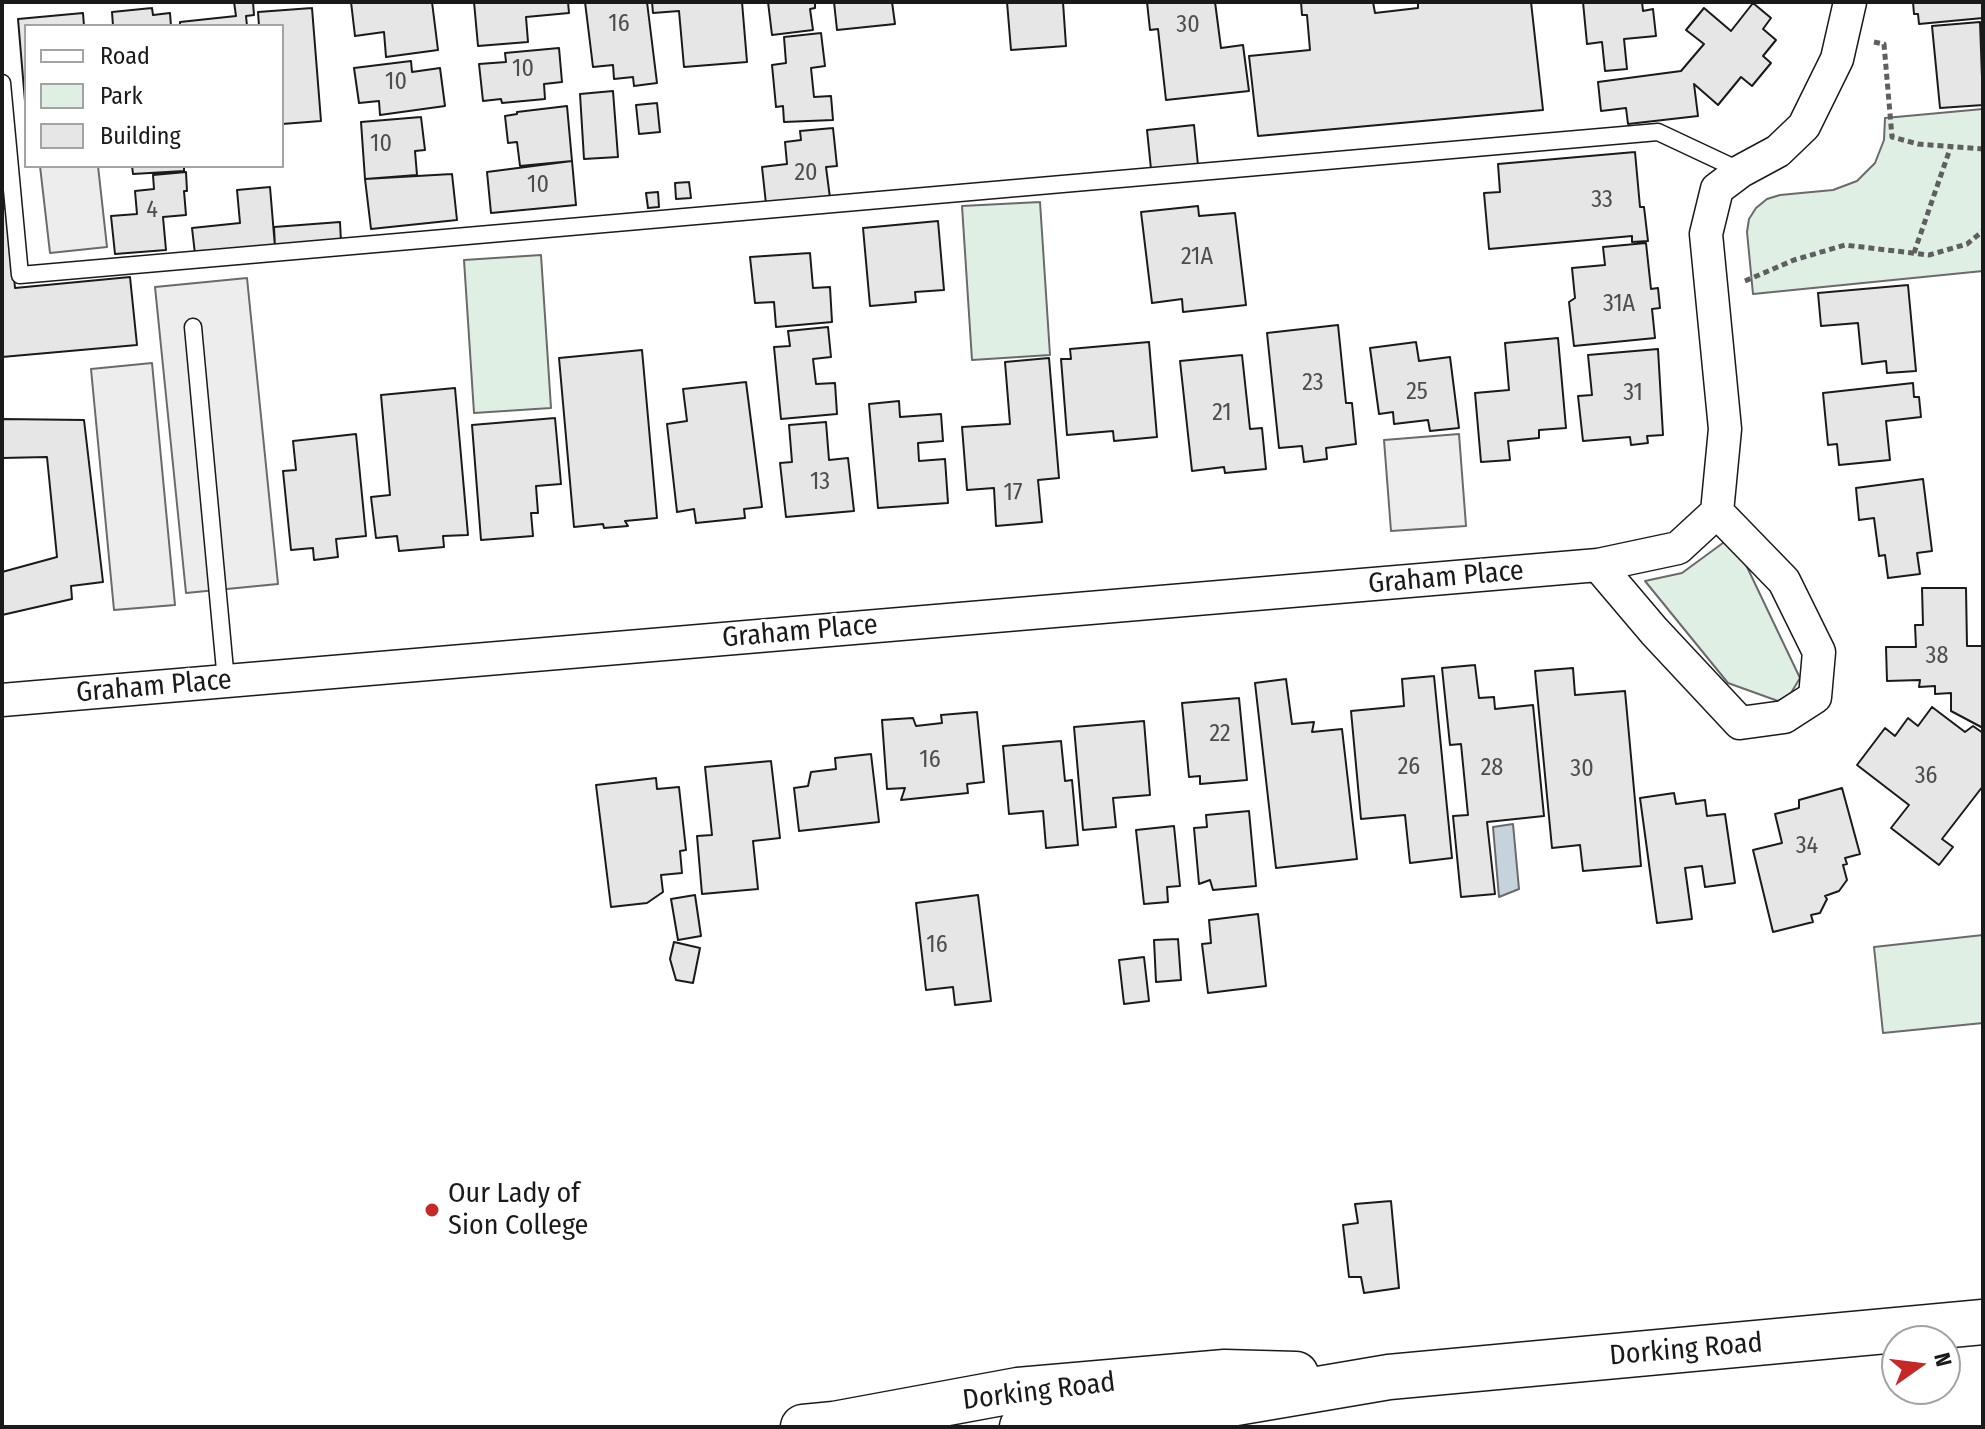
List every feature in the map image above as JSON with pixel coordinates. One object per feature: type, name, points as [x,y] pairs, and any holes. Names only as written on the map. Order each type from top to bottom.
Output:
[{"type":"main road","name":"Dorking Road","points":[[818,1426],[1018,1390],[1144,1397],[1195,1410],[1389,1377],[1983,1322]]},
{"type":"main road","name":"Dorking Road","points":[[1022,1427],[1144,1397]]},
{"type":"main road","name":"Dorking Road","points":[[818,1426],[940,1427]]},
{"type":"street","points":[[1598,565],[1663,642],[1740,723],[1784,717],[1815,697],[1819,652],[1784,581],[1717,512],[1725,429],[1706,234],[1717,189],[1741,171],[1778,151],[1804,126],[1837,59],[1850,2]]},
{"type":"street","name":"Graham Place","points":[[2,700],[1598,565],[1678,548],[1717,512]]},
{"type":"lane","points":[[2,83],[20,275],[1658,132],[1741,171]]},
{"type":"lane","points":[[193,327],[226,681]]},
{"type":"path","points":[[1842,37],[1884,44],[1892,137],[1918,144],[1983,149]]},
{"type":"path","points":[[1914,253],[1951,146]]},
{"type":"path","points":[[1710,295],[1794,260],[1845,245],[1929,255],[1967,244],[1983,231]]},
{"type":"green space","points":[[1983,109],[1983,271],[1753,294],[1747,232],[1749,219],[1767,199],[1833,190],[1857,181],[1875,163],[1884,140],[1885,118]]},
{"type":"green space","points":[[1040,202],[1050,355],[972,360],[962,206]]},
{"type":"green space","points":[[541,255],[551,408],[474,413],[464,260]]},
{"type":"green space","points":[[1727,540],[1737,546],[1800,678],[1791,693],[1778,701],[1728,683],[1645,581],[1682,573]]},
{"type":"green space","points":[[1983,935],[1983,1023],[1883,1033],[1874,947]]},
{"type":"shaded area","points":[[40,168],[98,168],[107,247],[50,253]]},
{"type":"shaded area","points":[[247,278],[278,584],[186,593],[155,287]]},
{"type":"shaded area","points":[[152,363],[175,605],[114,610],[91,369]]},
{"type":"shaded area","points":[[1459,434],[1466,526],[1391,531],[1384,440]]},
{"type":"shaded area","points":[[1513,824],[1519,889],[1499,897],[1493,827]]},
{"type":"building","points":[[234,2],[253,2],[254,15],[246,16],[247,24],[180,24],[180,22],[236,16]]},
{"type":"building","points":[[351,2],[432,2],[438,50],[386,57],[384,32],[355,36]]},
{"type":"building","points":[[474,2],[568,2],[569,13],[526,17],[528,42],[478,46]]},
{"type":"building","points":[[585,2],[647,2],[657,83],[634,86],[633,77],[614,79],[613,65],[593,67]]},
{"type":"building","points":[[652,2],[742,2],[747,62],[684,67],[679,11],[653,13]]},
{"type":"building","points":[[768,2],[815,2],[815,8],[810,9],[813,30],[772,35]]},
{"type":"building","points":[[834,2],[892,2],[895,24],[837,30]]},
{"type":"building","points":[[1007,2],[1063,2],[1066,46],[1011,50]]},
{"type":"building","points":[[1147,2],[1215,2],[1221,48],[1243,45],[1249,91],[1166,100],[1158,29],[1150,30]]},
{"type":"building","points":[[1301,2],[1373,2],[1375,13],[1418,8],[1418,2],[1531,2],[1543,110],[1258,136],[1249,56],[1310,50],[1307,15],[1302,15]]},
{"type":"building","points":[[1583,2],[1642,2],[1643,11],[1653,9],[1656,36],[1624,39],[1627,69],[1605,71],[1602,42],[1587,44]]},
{"type":"building","points":[[1913,2],[1983,2],[1983,18],[1919,24]]},
{"type":"building","points":[[1753,3],[1771,18],[1763,29],[1776,40],[1763,56],[1771,63],[1752,86],[1741,77],[1718,105],[1694,84],[1698,116],[1628,124],[1626,108],[1601,111],[1598,82],[1681,71],[1704,44],[1686,30],[1704,8],[1731,31]]},
{"type":"building","points":[[152,8],[153,15],[170,13],[171,24],[113,24],[112,12]]},
{"type":"building","points":[[312,8],[321,121],[284,124],[284,24],[259,24],[258,12]]},
{"type":"building","points":[[83,13],[84,24],[24,24],[24,90],[18,19]]},
{"type":"building","points":[[1980,22],[1983,105],[1940,108],[1932,26]]},
{"type":"building","points":[[821,33],[825,66],[811,68],[814,97],[831,96],[833,120],[784,122],[783,106],[776,107],[772,65],[786,63],[784,37]]},
{"type":"building","points":[[559,48],[562,82],[544,84],[545,99],[502,103],[501,99],[483,101],[479,64],[506,62],[505,53]]},
{"type":"building","points":[[411,61],[412,72],[440,68],[445,106],[380,115],[379,101],[359,103],[354,68]]},
{"type":"building","points":[[613,91],[618,157],[584,159],[580,94]]},
{"type":"building","points":[[657,103],[660,132],[639,134],[636,105]]},
{"type":"building","points":[[567,106],[572,161],[520,166],[517,142],[508,143],[505,116]]},
{"type":"building","points":[[421,117],[425,150],[415,151],[417,175],[365,179],[361,122]]},
{"type":"building","points":[[1194,125],[1198,165],[1151,169],[1147,130]]},
{"type":"building","points":[[833,128],[837,166],[826,167],[830,198],[766,204],[762,167],[787,164],[785,142],[801,140],[800,131]]},
{"type":"building","points":[[1635,152],[1640,207],[1644,207],[1648,241],[1632,242],[1632,236],[1489,249],[1484,193],[1500,192],[1498,164]]},
{"type":"building","points":[[572,161],[576,205],[491,213],[487,172]]},
{"type":"building","points":[[132,168],[184,168],[184,171],[133,174]]},
{"type":"building","points":[[186,172],[186,215],[163,217],[166,250],[115,254],[111,216],[137,214],[135,191],[154,189],[153,175]]},
{"type":"building","points":[[452,174],[457,220],[371,229],[365,179]]},
{"type":"building","points":[[689,182],[691,198],[676,199],[675,183]]},
{"type":"building","points":[[270,187],[275,247],[195,254],[192,228],[240,223],[237,190]]},
{"type":"building","points":[[658,192],[659,207],[648,208],[646,193]]},
{"type":"building","points":[[1198,206],[1199,216],[1235,213],[1246,305],[1183,312],[1182,299],[1152,303],[1141,212]]},
{"type":"building","points":[[8,208],[15,288],[130,277],[137,345],[2,357],[2,209]]},
{"type":"building","points":[[938,221],[944,290],[915,292],[916,302],[870,306],[863,228]]},
{"type":"building","points":[[340,222],[341,242],[275,247],[274,227]]},
{"type":"building","points":[[1646,243],[1651,289],[1658,288],[1660,308],[1652,309],[1655,338],[1574,346],[1569,302],[1575,298],[1572,268],[1605,265],[1603,247]]},
{"type":"building","points":[[810,253],[813,288],[830,287],[832,322],[776,327],[774,302],[755,303],[750,257]]},
{"type":"building","points":[[1908,285],[1916,371],[1887,373],[1886,361],[1862,364],[1858,323],[1821,326],[1818,293]]},
{"type":"building","points":[[1338,325],[1346,403],[1352,403],[1356,444],[1326,448],[1327,459],[1304,462],[1302,446],[1279,448],[1267,333]]},
{"type":"building","points":[[828,327],[831,357],[813,359],[816,384],[835,383],[837,414],[781,419],[774,347],[790,346],[788,331]]},
{"type":"building","points":[[1558,338],[1566,428],[1539,430],[1539,438],[1508,441],[1510,460],[1481,462],[1475,393],[1509,390],[1505,343]]},
{"type":"building","points":[[1149,342],[1157,437],[1114,441],[1113,431],[1067,435],[1061,359],[1071,359],[1070,349]]},
{"type":"building","points":[[1416,342],[1419,361],[1450,357],[1459,428],[1430,431],[1428,420],[1394,424],[1393,412],[1379,414],[1370,348]]},
{"type":"building","points":[[1658,349],[1663,435],[1647,436],[1648,443],[1631,445],[1630,437],[1583,441],[1578,396],[1592,395],[1588,355]]},
{"type":"building","points":[[642,350],[657,518],[625,521],[628,526],[604,528],[603,524],[574,527],[559,358]]},
{"type":"building","points":[[1242,355],[1250,429],[1262,428],[1266,469],[1225,473],[1224,467],[1192,471],[1180,361]]},
{"type":"building","points":[[1049,358],[1059,478],[1038,480],[1042,522],[996,526],[994,488],[967,490],[962,427],[1010,424],[1005,362]]},
{"type":"building","points":[[746,382],[762,507],[744,509],[745,518],[696,523],[694,509],[677,512],[667,424],[687,421],[683,389]]},
{"type":"building","points":[[1913,383],[1914,397],[1919,397],[1921,417],[1886,421],[1890,460],[1839,465],[1837,444],[1828,445],[1823,393]]},
{"type":"building","points":[[455,388],[468,535],[443,536],[444,547],[399,551],[397,536],[376,538],[371,497],[390,495],[381,395]]},
{"type":"building","points":[[899,401],[900,417],[941,414],[943,441],[918,443],[919,461],[945,459],[948,503],[878,508],[869,404]]},
{"type":"building","points":[[555,418],[561,484],[536,486],[538,513],[531,513],[533,536],[481,540],[472,425]]},
{"type":"building","points":[[2,419],[84,420],[103,582],[71,586],[72,599],[2,615],[2,572],[57,557],[47,457],[2,458]]},
{"type":"building","points":[[826,422],[829,460],[848,458],[854,511],[786,517],[780,463],[792,462],[789,425]]},
{"type":"building","points":[[356,434],[366,536],[336,539],[338,557],[314,560],[313,548],[291,550],[283,471],[296,470],[293,441]]},
{"type":"building","points":[[1923,479],[1932,551],[1917,553],[1920,574],[1888,578],[1885,555],[1879,556],[1874,518],[1859,520],[1856,488]]},
{"type":"building","points":[[1922,588],[1966,588],[1967,646],[1983,646],[1983,728],[1951,711],[1951,693],[1935,694],[1935,686],[1919,687],[1920,680],[1887,681],[1886,647],[1916,647],[1915,625],[1923,625]]},
{"type":"building","points":[[1475,665],[1479,698],[1494,697],[1495,709],[1533,705],[1544,816],[1487,822],[1495,894],[1461,897],[1453,816],[1468,815],[1461,744],[1450,745],[1442,668]]},
{"type":"building","points":[[1573,668],[1575,695],[1625,691],[1641,866],[1583,871],[1580,845],[1552,848],[1535,671]]},
{"type":"building","points":[[1434,676],[1452,858],[1410,863],[1405,815],[1361,819],[1351,711],[1404,706],[1402,679]]},
{"type":"building","points":[[1286,679],[1292,724],[1314,722],[1312,732],[1342,729],[1357,859],[1276,868],[1255,683]]},
{"type":"building","points":[[1239,698],[1247,780],[1200,784],[1200,776],[1189,777],[1182,703]]},
{"type":"building","points":[[1932,707],[1965,732],[1973,726],[1983,733],[1983,786],[1942,839],[1953,847],[1939,865],[1891,828],[1909,805],[1857,765],[1885,728],[1895,736],[1908,718],[1918,726]]},
{"type":"building","points":[[977,712],[984,782],[967,784],[968,793],[901,800],[905,788],[887,789],[882,720],[913,718],[916,726],[942,723],[941,715]]},
{"type":"building","points":[[1144,721],[1150,795],[1113,798],[1116,827],[1083,830],[1074,727]]},
{"type":"building","points":[[1061,741],[1065,781],[1072,780],[1078,845],[1046,848],[1043,811],[1009,814],[1003,746]]},
{"type":"building","points":[[871,754],[879,822],[799,831],[794,788],[808,786],[811,772],[836,769],[835,758]]},
{"type":"building","points":[[771,761],[780,838],[753,841],[758,889],[702,894],[697,836],[712,835],[705,767]]},
{"type":"building","points":[[656,778],[657,789],[679,787],[686,850],[680,851],[682,873],[661,875],[663,892],[647,903],[611,907],[596,785]]},
{"type":"building","points":[[1842,788],[1860,854],[1845,858],[1847,864],[1843,865],[1847,880],[1839,891],[1825,896],[1827,899],[1820,913],[1811,915],[1813,922],[1773,932],[1753,850],[1782,843],[1775,814],[1799,808],[1799,800]]},
{"type":"building","points":[[1674,793],[1676,804],[1705,800],[1707,816],[1725,814],[1735,883],[1705,887],[1702,866],[1685,868],[1692,919],[1657,923],[1640,798]]},
{"type":"building","points":[[1249,811],[1256,886],[1213,890],[1210,880],[1199,884],[1194,828],[1207,827],[1206,815]]},
{"type":"building","points":[[1174,826],[1180,886],[1167,887],[1168,902],[1144,904],[1136,830]]},
{"type":"building","points":[[695,895],[701,936],[678,940],[671,899]]},
{"type":"building","points":[[978,895],[991,1001],[955,1005],[953,987],[926,990],[916,903]]},
{"type":"building","points":[[1258,914],[1266,986],[1208,993],[1202,944],[1211,943],[1209,920]]},
{"type":"building","points":[[1178,939],[1181,980],[1156,982],[1154,940]]},
{"type":"building","points":[[674,942],[700,948],[693,983],[676,980],[670,959]]},
{"type":"building","points":[[1144,957],[1149,1001],[1124,1004],[1119,960]]},
{"type":"building","points":[[1391,1201],[1399,1288],[1364,1293],[1361,1277],[1349,1277],[1343,1225],[1358,1223],[1355,1204]]},
{"type":"place","name":"Our Lady of Sion College","points":[[432,1210]]}]
